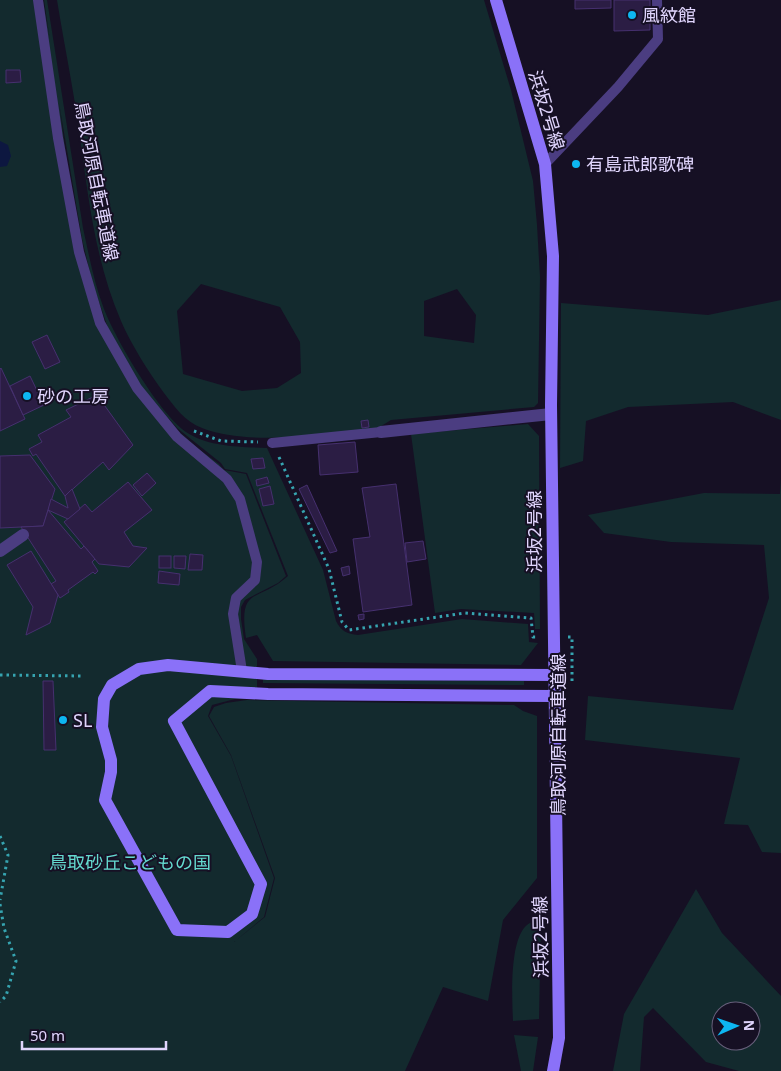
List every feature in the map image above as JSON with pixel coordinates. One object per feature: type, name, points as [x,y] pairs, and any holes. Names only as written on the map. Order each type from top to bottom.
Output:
[{"type":"street","name":"浜坂2号線","points":[[496,0],[545,164],[553,256],[551,414],[559,1038],[553,1071]]},
{"type":"street","points":[[381,432],[551,414]]},
{"type":"street","points":[[0,551],[23,535]]},
{"type":"street","points":[[554,675],[268,674],[168,665],[139,668],[112,686],[104,698],[102,727],[111,760],[111,772],[105,800],[177,930],[228,932],[252,914],[261,884],[174,722],[210,691],[268,694],[554,696]]},
{"type":"lane","points":[[38,0],[58,138],[79,252],[100,323],[137,388],[177,437],[227,479],[240,498],[257,562],[255,580],[236,598],[233,614],[242,672]]},
{"type":"lane","points":[[545,164],[618,88],[658,39],[657,0]]},
{"type":"lane","points":[[272,443],[381,432]]},
{"type":"path","points":[[191,430],[221,440],[272,443]]},
{"type":"path","name":"鳥取河原自転車道線","points":[[272,443],[329,569],[342,622],[350,630],[465,613],[531,618],[533,637],[572,637],[572,685]]},
{"type":"path","points":[[0,675],[82,676]]},
{"type":"path","points":[[0,836],[8,855],[0,902],[4,928],[16,961],[6,996],[0,1002]]},
{"type":"green space","name":"鳥取砂丘こどもの国","points":[[0,0],[43,0],[50,40],[44,0],[47,0],[83,228],[97,289],[118,339],[139,375],[163,409],[186,432],[204,441],[225,445],[267,448],[323,570],[336,621],[345,631],[358,635],[462,619],[528,624],[529,642],[538,643],[521,665],[273,661],[257,635],[246,638],[245,610],[248,602],[253,597],[277,584],[288,576],[247,473],[225,469],[221,463],[177,428],[157,405],[175,428],[224,470],[246,474],[286,576],[278,583],[245,600],[241,607],[244,639],[257,659],[257,698],[235,699],[212,705],[208,716],[231,756],[274,878],[264,917],[234,942],[265,917],[275,878],[231,755],[209,716],[214,707],[226,703],[247,700],[514,705],[523,711],[537,716],[537,878],[503,920],[488,1001],[443,987],[405,1071],[0,1071]],"holes":[[[59,103],[82,239],[93,285],[108,328],[129,364],[107,328],[89,275],[76,218]]]},
{"type":"green space","points":[[57,0],[484,0],[511,90],[533,181],[540,277],[538,403],[534,407],[391,420],[378,428],[266,438],[221,434],[202,428],[185,418],[158,385],[135,349],[112,298],[99,251],[89,203],[77,114]],"holes":[[[201,284],[280,307],[300,342],[301,373],[277,388],[242,391],[183,374],[177,311]],[[457,289],[476,315],[474,343],[424,336],[424,301]]]},
{"type":"green space","points":[[781,300],[781,420],[733,402],[628,407],[586,421],[583,461],[560,468],[561,303],[708,315]]},
{"type":"green space","points":[[528,424],[539,436],[540,629],[535,629],[534,613],[461,609],[435,613],[411,434]]},
{"type":"green space","points":[[781,478],[781,853],[762,852],[748,825],[724,824],[740,758],[585,740],[588,696],[733,710],[769,598],[764,545],[671,542],[604,533],[588,515],[704,493],[780,494]]},
{"type":"green space","points":[[263,679],[524,681],[524,685],[263,683]]},
{"type":"green space","points":[[696,889],[722,933],[781,996],[781,1071],[739,1071],[706,1062],[653,1008],[644,1017],[640,1071],[613,1071],[624,1014]]},
{"type":"green space","points":[[541,918],[539,1019],[513,1021],[512,1000],[515,950],[522,931],[526,926]]},
{"type":"green space","points":[[514,1035],[538,1037],[533,1071],[521,1071]]},
{"type":"water","points":[[0,141],[8,145],[11,156],[7,166],[0,167]]},
{"type":"building","points":[[575,0],[611,0],[611,8],[575,9]]},
{"type":"building","name":"風紋館","points":[[614,0],[650,0],[650,30],[614,31]]},
{"type":"building","points":[[6,70],[20,70],[21,82],[6,83]]},
{"type":"building","points":[[47,335],[60,362],[45,369],[32,342]]},
{"type":"building","points":[[0,369],[25,419],[0,431]]},
{"type":"building","name":"砂の工房","points":[[30,376],[44,405],[23,415],[10,386]]},
{"type":"building","points":[[97,395],[133,445],[109,470],[103,462],[65,496],[36,454],[33,456],[29,449],[42,442],[38,435],[71,417],[66,410]]},
{"type":"building","points":[[368,420],[369,427],[362,428],[361,421]]},
{"type":"building","points":[[355,442],[358,472],[320,475],[318,445]]},
{"type":"building","points":[[30,455],[55,489],[43,526],[0,528],[0,456]]},
{"type":"building","points":[[263,458],[265,468],[253,469],[251,459]]},
{"type":"building","points":[[147,473],[156,483],[142,496],[133,485]]},
{"type":"building","points":[[267,477],[269,483],[257,486],[256,480]]},
{"type":"building","points":[[128,482],[152,510],[124,532],[133,546],[147,548],[129,567],[99,564],[64,522],[85,504],[92,512]]},
{"type":"building","points":[[396,484],[412,605],[363,612],[353,539],[370,537],[362,488]]},
{"type":"building","points":[[307,485],[337,551],[330,553],[299,489]]},
{"type":"building","points":[[270,486],[274,504],[263,506],[259,489]]},
{"type":"building","points":[[72,489],[80,509],[68,519],[48,510],[51,499],[68,508],[65,496]]},
{"type":"building","points":[[48,510],[81,549],[84,546],[95,559],[92,562],[98,571],[95,574],[93,572],[60,598],[51,584],[56,581],[21,527],[43,526]]},
{"type":"building","points":[[423,541],[426,559],[407,562],[405,543]]},
{"type":"building","points":[[31,551],[58,595],[50,623],[26,635],[33,607],[7,565]]},
{"type":"building","points":[[190,554],[203,555],[202,570],[188,570]]},
{"type":"building","points":[[159,556],[171,556],[171,568],[159,568]]},
{"type":"building","points":[[174,556],[186,556],[185,569],[174,568]]},
{"type":"building","points":[[349,566],[350,574],[343,576],[341,568]]},
{"type":"building","points":[[159,571],[180,574],[179,585],[158,583]]},
{"type":"building","points":[[364,614],[364,619],[359,620],[358,615]]},
{"type":"building","points":[[43,681],[53,681],[56,750],[44,750]]},
{"type":"place","name":"風紋館","points":[[632,15]]},
{"type":"place","name":"有島武郎歌碑","points":[[576,164]]},
{"type":"place","name":"砂の工房","points":[[27,396]]},
{"type":"place","name":"SL","points":[[63,720]]}]
